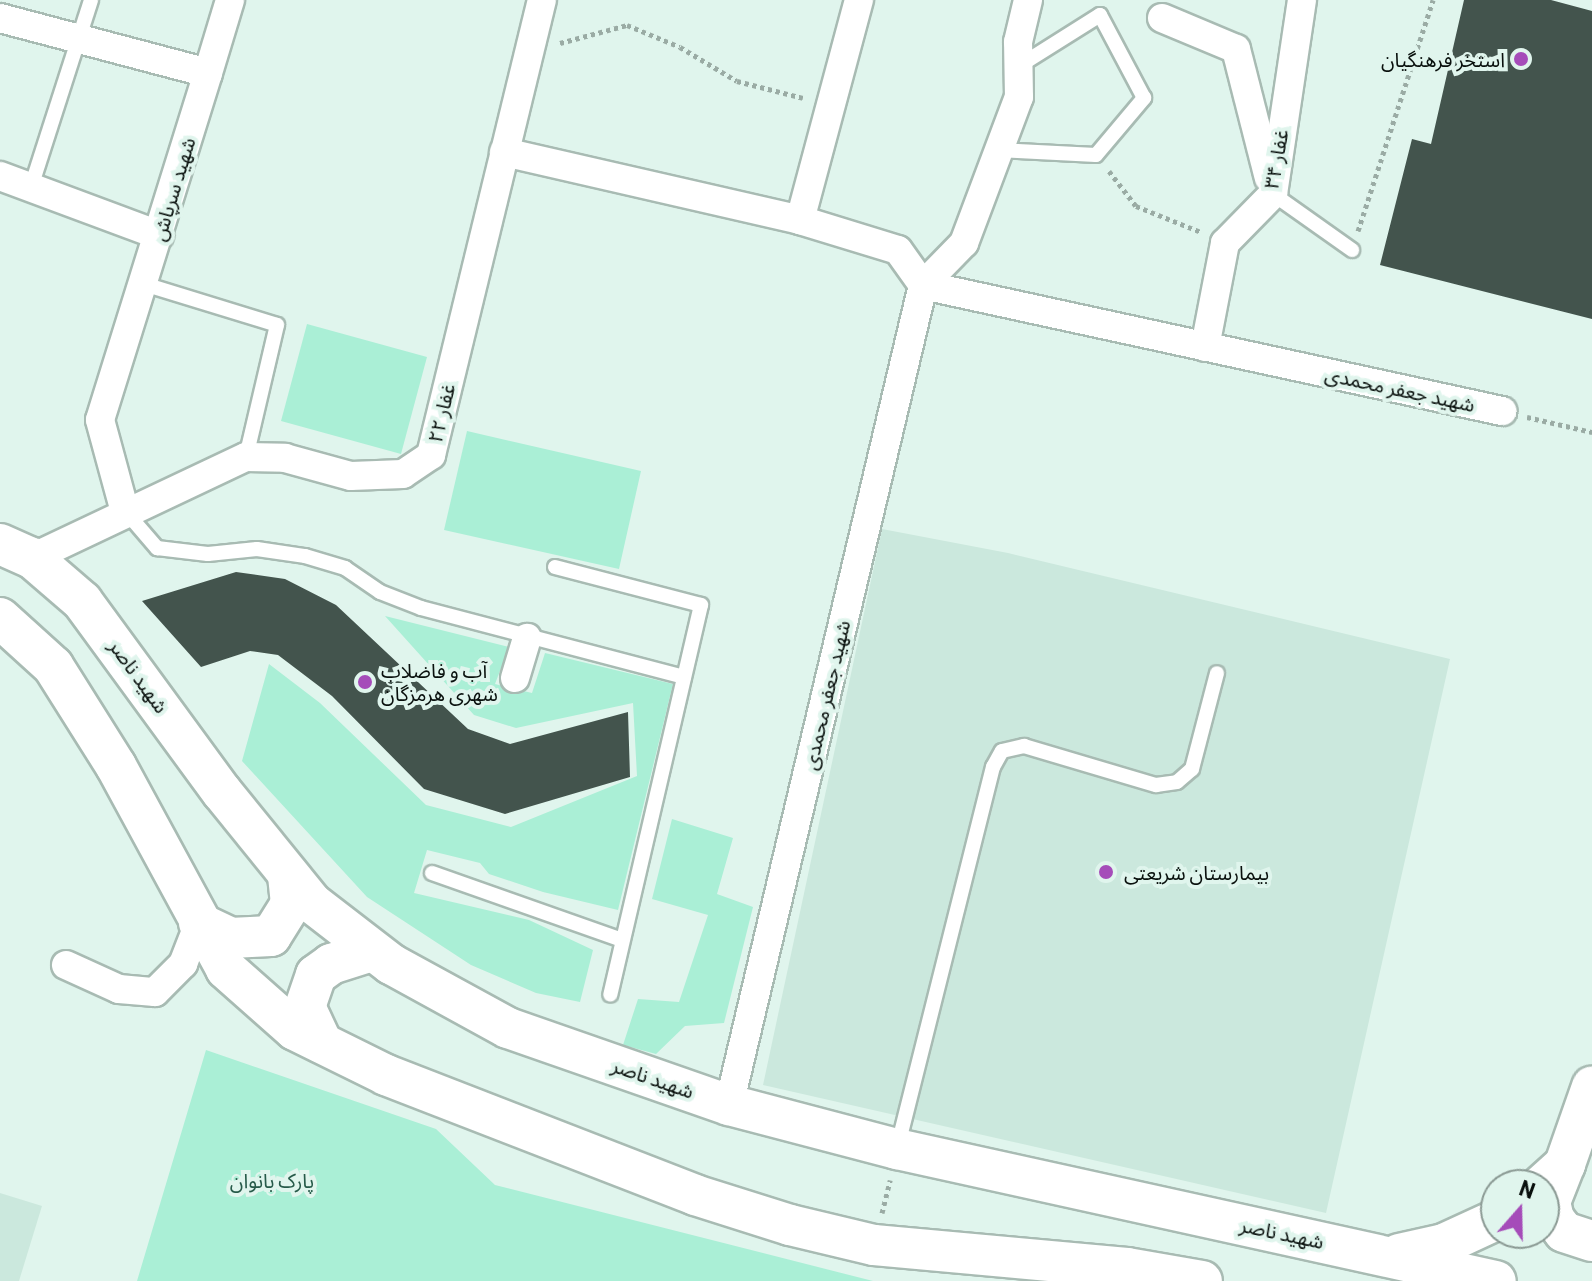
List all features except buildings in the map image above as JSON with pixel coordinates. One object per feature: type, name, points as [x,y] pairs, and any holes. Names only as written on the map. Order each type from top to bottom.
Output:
[{"type":"main road","name":"شهید ناصر","points":[[16,551],[82,601],[312,903],[372,951],[442,995],[508,1028],[729,1105],[897,1149],[1496,1281]]},
{"type":"main road","points":[[0,618],[53,666],[116,766],[226,969],[254,999],[322,1043],[386,1075],[695,1195],[946,1267],[1019,1271],[1127,1268],[1202,1281]]},
{"type":"main road","points":[[199,923],[231,938],[271,936],[291,904],[288,874]]},
{"type":"main road","points":[[322,1043],[305,1007],[316,975],[331,964],[372,951]]},
{"type":"main road","points":[[1556,1169],[1592,1087]]},
{"type":"main road","points":[[1389,1256],[1444,1244],[1480,1227]]},
{"type":"main road","points":[[1560,1227],[1564,1232],[1592,1241]]},
{"type":"street","name":"شهید سرپاش","points":[[125,512],[100,420],[230,0]]},
{"type":"street","name":"غفار ۲۲","points":[[16,551],[125,512],[246,457],[285,458],[351,476],[403,474],[431,455],[542,0]]},
{"type":"street","points":[[800,220],[859,0]]},
{"type":"street","points":[[504,152],[800,220],[898,250],[923,285],[964,243],[1019,97],[1019,66],[1028,0]]},
{"type":"street","name":"غفار ۳۴","points":[[1225,243],[1273,194],[1302,0]]},
{"type":"street","points":[[0,18],[208,73]]},
{"type":"street","points":[[1162,18],[1236,49],[1273,194]]},
{"type":"street","points":[[0,176],[32,184],[159,235]]},
{"type":"street","points":[[1205,347],[1225,243]]},
{"type":"street","name":"شهید جعفر محمدی","points":[[729,1105],[923,285],[1502,411]]},
{"type":"street","points":[[515,678],[527,638]]},
{"type":"street","points":[[66,965],[119,989],[155,992],[183,964],[199,923]]},
{"type":"lane","points":[[32,184],[91,0]]},
{"type":"lane","points":[[998,150],[1096,155],[1144,98],[1100,15],[1019,66]]},
{"type":"lane","points":[[1273,194],[1352,250]]},
{"type":"lane","points":[[144,284],[277,325],[246,457]]},
{"type":"lane","points":[[125,512],[157,548],[208,554],[257,549],[305,556],[345,568],[380,592],[421,608],[684,677]]},
{"type":"lane","points":[[555,567],[701,605],[610,995]]},
{"type":"lane","points":[[897,1149],[993,767],[1002,751],[1024,746],[1156,785],[1177,782],[1192,769],[1217,673]]},
{"type":"lane","points":[[432,873],[622,940]]},
{"type":"path","points":[[1352,250],[1433,0]]},
{"type":"path","points":[[529,54],[627,25],[680,47],[737,81],[789,97],[832,102]]},
{"type":"path","points":[[1096,155],[1136,206],[1225,243]]},
{"type":"path","points":[[1502,411],[1592,432]]},
{"type":"path","points":[[874,1245],[897,1149]]},
{"type":"shaded area","name":"بیمارستان شریعتی","points":[[882,529],[1008,553],[1450,659],[1326,1213],[763,1085]]},
{"type":"shaded area","points":[[0,1193],[42,1206],[19,1281],[0,1281]]},
{"type":"green space","points":[[307,324],[427,357],[401,454],[281,421]]},
{"type":"green space","points":[[467,431],[641,471],[619,569],[444,530]]},
{"type":"green space","points":[[385,616],[509,647],[495,684],[532,693],[545,653],[673,684],[618,910],[543,892],[489,874],[480,863],[427,850],[414,893],[529,920],[593,950],[580,1002],[536,993],[471,965],[367,897],[242,761],[269,664],[320,703],[426,805],[511,827],[637,776],[633,703],[516,728],[474,715]]},
{"type":"green space","points":[[672,819],[733,838],[717,894],[753,907],[724,1023],[685,1026],[656,1054],[623,1045],[638,999],[679,1002],[708,915],[652,899]]},
{"type":"green space","name":"پارک بانوان","points":[[206,1050],[436,1129],[495,1185],[873,1281],[137,1281]]},
{"type":"place","name":"استخر فرهنگیان","points":[[1521,59]]},
{"type":"place","name":"آب و فاضلاب شهری هرمزگان","points":[[365,682]]},
{"type":"place","name":"بیمارستان شریعتی","points":[[1106,872]]}]
